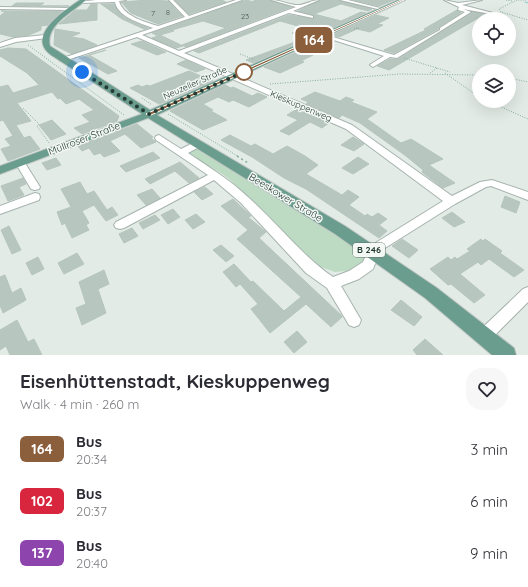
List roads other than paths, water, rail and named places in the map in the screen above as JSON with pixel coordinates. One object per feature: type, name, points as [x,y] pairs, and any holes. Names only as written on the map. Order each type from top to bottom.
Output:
[{"type":"main road","name":"Neuzeller Straße","points":[[149,114],[324,36],[399,0]]},
{"type":"main road","points":[[45,37],[52,26],[81,1]]},
{"type":"main road","name":"Beeskower Straße","points":[[45,37],[47,47],[62,60],[310,211],[431,293],[507,355]]},
{"type":"main road","name":"Müllroser Straße","points":[[0,170],[149,114]]},
{"type":"street","points":[[117,0],[117,6],[122,11],[158,28]]},
{"type":"street","points":[[81,1],[124,0]]},
{"type":"street","points":[[171,0],[188,17]]},
{"type":"street","points":[[62,60],[240,0]]},
{"type":"street","points":[[274,0],[299,6]]},
{"type":"street","points":[[178,53],[317,0]]},
{"type":"street","points":[[342,0],[382,9]]},
{"type":"street","points":[[446,0],[475,9],[492,12]]},
{"type":"street","points":[[460,5],[468,1],[480,0]]},
{"type":"street","points":[[460,5],[460,9],[469,12]]},
{"type":"street","points":[[0,8],[71,9]]},
{"type":"street","points":[[373,66],[440,30],[475,9]]},
{"type":"street","points":[[287,11],[311,16]]},
{"type":"street","name":"Kieskuppenweg","points":[[138,35],[350,127],[454,199]]},
{"type":"street","points":[[0,36],[15,40]]},
{"type":"street","points":[[324,36],[393,56]]},
{"type":"street","points":[[0,45],[15,40],[45,37]]},
{"type":"street","points":[[159,138],[215,175],[245,200],[311,269],[332,284],[354,320]]},
{"type":"street","points":[[180,153],[198,144]]},
{"type":"street","points":[[0,210],[35,192],[20,162]]},
{"type":"street","points":[[120,225],[215,175]]},
{"type":"street","points":[[332,284],[354,275],[368,266],[373,253],[381,245],[454,199],[484,184],[492,183],[528,196]]},
{"type":"street","points":[[484,336],[526,299]]}]
